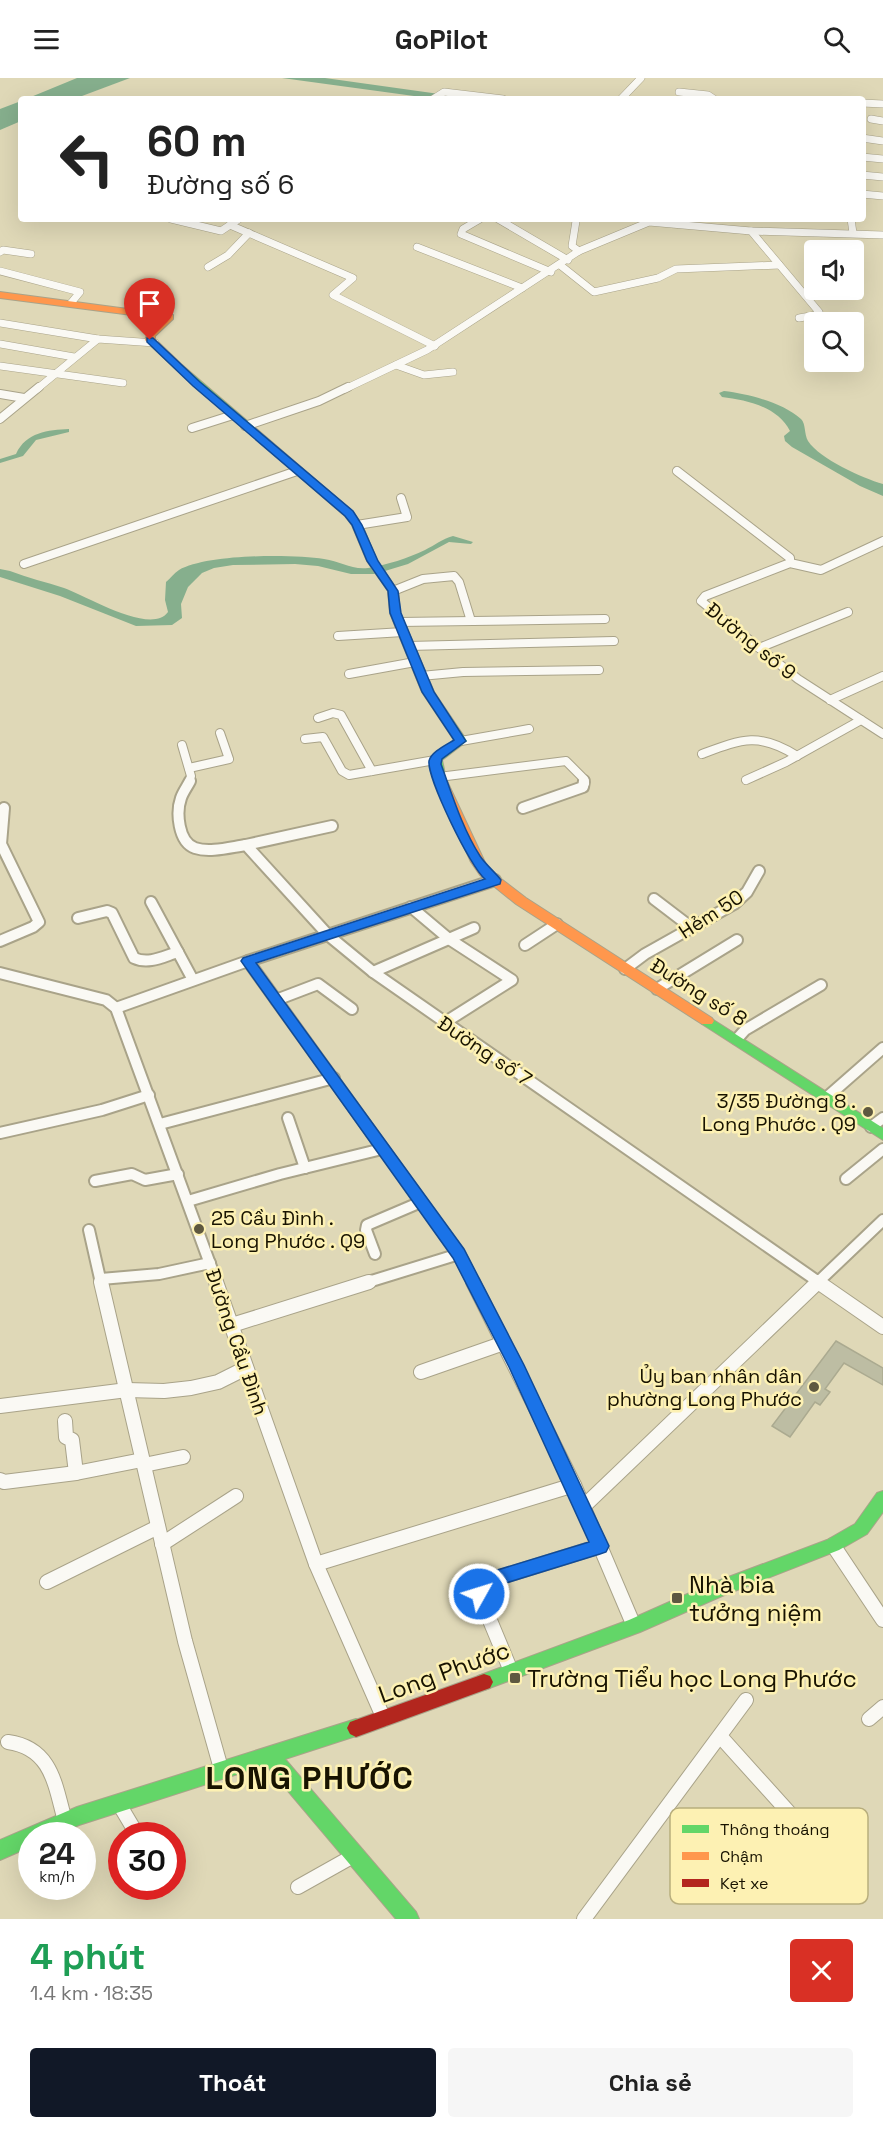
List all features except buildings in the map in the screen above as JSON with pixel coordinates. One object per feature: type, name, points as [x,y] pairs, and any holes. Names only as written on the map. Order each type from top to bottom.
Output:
[{"type":"street","points":[[624,96],[641,78]]},
{"type":"street","points":[[436,96],[444,92],[478,96]]},
{"type":"street","points":[[679,92],[710,96]]},
{"type":"street","points":[[866,103],[883,104]]},
{"type":"street","points":[[871,119],[883,121]]},
{"type":"street","points":[[866,139],[883,141]]},
{"type":"street","points":[[866,157],[883,159]]},
{"type":"street","points":[[866,175],[883,177]]},
{"type":"street","points":[[866,194],[883,196]]},
{"type":"street","points":[[184,222],[221,231],[242,240]]},
{"type":"street","points":[[221,231],[235,222]]},
{"type":"street","points":[[475,222],[463,229],[461,234],[551,272]]},
{"type":"street","points":[[503,222],[568,260]]},
{"type":"street","points":[[576,222],[572,246],[579,251]]},
{"type":"street","points":[[245,426],[319,401],[435,346],[476,316],[551,272],[579,251],[651,222]]},
{"type":"street","points":[[663,222],[751,231],[883,235]]},
{"type":"street","points":[[851,222],[853,233]]},
{"type":"street","points":[[230,225],[353,278],[333,295],[435,346]]},
{"type":"street","points":[[751,231],[819,312],[816,315],[799,318]]},
{"type":"street","points":[[208,267],[228,255],[249,233]]},
{"type":"street","points":[[417,247],[522,288]]},
{"type":"street","points":[[1,250],[31,254]]},
{"type":"street","points":[[560,265],[594,292],[658,278],[676,269],[779,265]]},
{"type":"street","points":[[0,271],[80,292],[71,303]]},
{"type":"street","points":[[0,295],[170,316],[150,338],[245,426],[349,514],[357,525],[372,561],[391,588],[396,613],[428,692],[460,741]]},
{"type":"street","points":[[0,323],[98,339],[155,343]]},
{"type":"street","points":[[0,419],[98,339]]},
{"type":"street","points":[[0,344],[74,357]]},
{"type":"street","points":[[396,365],[413,374],[431,377],[453,372]]},
{"type":"street","points":[[0,366],[123,383]]},
{"type":"street","points":[[0,394],[24,398]]},
{"type":"street","points":[[192,428],[233,415]]},
{"type":"street","points":[[24,564],[297,471]]},
{"type":"street","points":[[677,471],[790,558],[790,563],[821,570],[883,541]]},
{"type":"street","points":[[357,525],[407,517],[401,498]]},
{"type":"street","name":"Đường số 9","points":[[790,563],[705,596],[701,601],[798,680],[883,734]]},
{"type":"street","points":[[391,588],[431,577],[454,576],[459,582],[471,621]]},
{"type":"street","points":[[759,648],[848,612]]},
{"type":"street","points":[[338,636],[401,627],[471,621],[605,619]]},
{"type":"street","points":[[409,646],[614,641]]},
{"type":"street","points":[[349,674],[415,662]]},
{"type":"street","points":[[421,676],[464,672],[599,670]]},
{"type":"street","points":[[830,700],[883,676]]},
{"type":"street","points":[[318,718],[333,713],[341,715],[372,771]]},
{"type":"street","points":[[746,780],[797,756],[861,720]]},
{"type":"street","points":[[305,740],[319,736],[325,739],[344,773],[349,775],[435,760],[460,741],[529,729]]},
{"type":"street","points":[[189,768],[230,759],[220,733]]},
{"type":"street","points":[[702,754],[750,737],[778,743],[797,756]]},
{"type":"street","points":[[182,745],[191,781],[180,800],[184,841],[195,850],[246,845],[332,826]]},
{"type":"street","name":"Đường số 8","points":[[435,760],[448,800],[477,862],[520,901],[883,1135]]},
{"type":"street","points":[[439,777],[566,761],[584,779],[583,787],[523,808]]},
{"type":"street","points":[[0,941],[33,927],[39,922],[1,844],[4,808]]},
{"type":"street","name":"Đường số 7","points":[[246,845],[328,935],[373,972],[883,1327]]},
{"type":"street","name":"Hẻm 50","points":[[625,969],[734,904],[747,892],[759,871]]},
{"type":"street","points":[[0,973],[106,1000],[116,1008],[248,961],[495,880]]},
{"type":"street","points":[[654,899],[692,928]]},
{"type":"street","points":[[151,902],[193,980]]},
{"type":"street","points":[[411,907],[449,939],[512,980],[444,1023]]},
{"type":"street","points":[[78,918],[107,911],[111,913],[137,960],[147,961],[178,952]]},
{"type":"street","points":[[525,945],[557,924]]},
{"type":"street","points":[[373,972],[474,928]]},
{"type":"street","points":[[657,989],[737,940]]},
{"type":"street","points":[[248,961],[459,1254],[574,1485],[634,1626]]},
{"type":"street","points":[[276,1000],[318,984],[352,1009]]},
{"type":"street","points":[[737,1039],[745,1030],[821,985]]},
{"type":"street","name":"Đường Cầu Đình","points":[[116,1008],[188,1201],[316,1564],[384,1719]]},
{"type":"street","points":[[826,1098],[883,1048]]},
{"type":"street","points":[[160,1125],[334,1078]]},
{"type":"street","points":[[0,1133],[102,1110],[149,1095]]},
{"type":"street","points":[[288,1118],[304,1168]]},
{"type":"street","points":[[871,1127],[883,1118]]},
{"type":"street","points":[[188,1201],[304,1168],[382,1149]]},
{"type":"street","points":[[846,1179],[883,1149]]},
{"type":"street","points":[[95,1181],[132,1174],[145,1180],[152,1180],[178,1174]]},
{"type":"street","points":[[375,1254],[366,1230],[367,1225],[421,1203]]},
{"type":"street","points":[[583,1507],[883,1220]]},
{"type":"street","points":[[89,1230],[185,1641],[222,1772]]},
{"type":"street","points":[[232,1325],[459,1254]]},
{"type":"street","points":[[101,1279],[137,1274],[159,1274],[210,1263]]},
{"type":"street","points":[[421,1372],[504,1343]]},
{"type":"street","points":[[0,1406],[127,1390],[164,1391],[191,1388],[218,1382],[246,1368]]},
{"type":"street","points":[[64,1421],[66,1437],[72,1440],[76,1473]]},
{"type":"street","points":[[0,1480],[4,1482],[76,1473],[183,1457]]},
{"type":"street","points":[[316,1564],[574,1485]]},
{"type":"street","points":[[162,1544],[236,1496]]},
{"type":"street","name":"Long Phước","points":[[0,1850],[65,1821],[384,1719],[634,1626],[716,1590],[833,1545],[861,1529],[883,1498]]},
{"type":"street","points":[[47,1582],[158,1527]]},
{"type":"street","points":[[833,1545],[883,1620]]},
{"type":"street","points":[[511,1671],[479,1594],[479,1588],[488,1581],[600,1546]]},
{"type":"street","points":[[584,1919],[746,1700]]},
{"type":"street","points":[[869,1719],[883,1707]]},
{"type":"street","points":[[720,1736],[785,1808]]},
{"type":"street","points":[[8,1742],[29,1746],[44,1761],[50,1772],[65,1821]]},
{"type":"street","points":[[271,1756],[409,1919]]},
{"type":"street","points":[[119,1804],[130,1822]]},
{"type":"street","points":[[298,1887],[355,1855]]},
{"type":"shaded area","points":[[77,78],[130,78],[82,96],[33,96]]},
{"type":"shaded area","points":[[282,78],[325,78],[454,96],[414,96]]},
{"type":"shaded area","points":[[18,102],[18,122],[0,130],[0,109]]},
{"type":"shaded area","points":[[724,391],[764,400],[793,413],[803,421],[808,441],[814,448],[842,467],[883,484],[883,496],[860,486],[792,447],[785,441],[784,436],[790,431],[785,423],[770,410],[741,400],[722,397],[719,393]]},
{"type":"shaded area","points":[[69,429],[69,432],[36,440],[23,456],[0,463],[0,459],[16,454],[26,441],[38,434]]},
{"type":"shaded area","points":[[453,536],[473,542],[471,544],[449,542],[408,564],[375,574],[351,574],[318,566],[295,564],[233,565],[214,568],[202,573],[188,587],[181,604],[182,618],[172,625],[136,626],[60,596],[0,577],[0,569],[10,571],[64,588],[133,617],[160,618],[168,612],[165,600],[166,582],[179,570],[192,565],[228,558],[291,556],[324,559],[356,568],[368,568],[412,556]]},
{"type":"traffic: fast","points":[[179,367],[349,514],[357,525],[372,561],[393,591],[395,613],[428,692],[461,741],[436,758],[435,764],[440,779]]},
{"type":"traffic: fast","points":[[707,1021],[883,1135]]},
{"type":"traffic: fast","points":[[484,1682],[634,1626],[716,1590],[833,1545],[861,1529],[883,1498]]},
{"type":"traffic: fast","points":[[0,1850],[77,1816],[356,1728]]},
{"type":"traffic: fast","points":[[271,1757],[409,1919]]},
{"type":"traffic: slow","points":[[0,295],[170,317],[151,335],[150,340],[179,367]]},
{"type":"traffic: slow","points":[[440,779],[477,862],[484,872],[521,901],[707,1021]]},
{"type":"traffic: jam","points":[[356,1728],[484,1682]]},
{"type":"place","name":"3/35 Đường 8 . Long Phước . Q9","points":[[868,1112]]},
{"type":"place","name":"25 Cầu Đình . Long Phước . Q9","points":[[199,1229]]},
{"type":"place","name":"Ủy ban nhân dân phường Long Phước","points":[[814,1387]]},
{"type":"place","name":"Nhà bia tưởng niệm","points":[[677,1598]]},
{"type":"place","name":"Trường Tiểu học Long Phước","points":[[515,1678]]},
{"type":"district","name":"LONG PHƯỚC","points":[[310,1778]]},
{"type":"route","points":[[150,340],[197,384],[349,514],[357,525],[372,561],[393,591],[396,613],[428,692],[460,741],[459,744],[436,758],[435,764],[448,800],[472,853],[484,872],[495,880],[248,961],[459,1254],[574,1485],[600,1546],[488,1581],[479,1588],[479,1594]]}]
